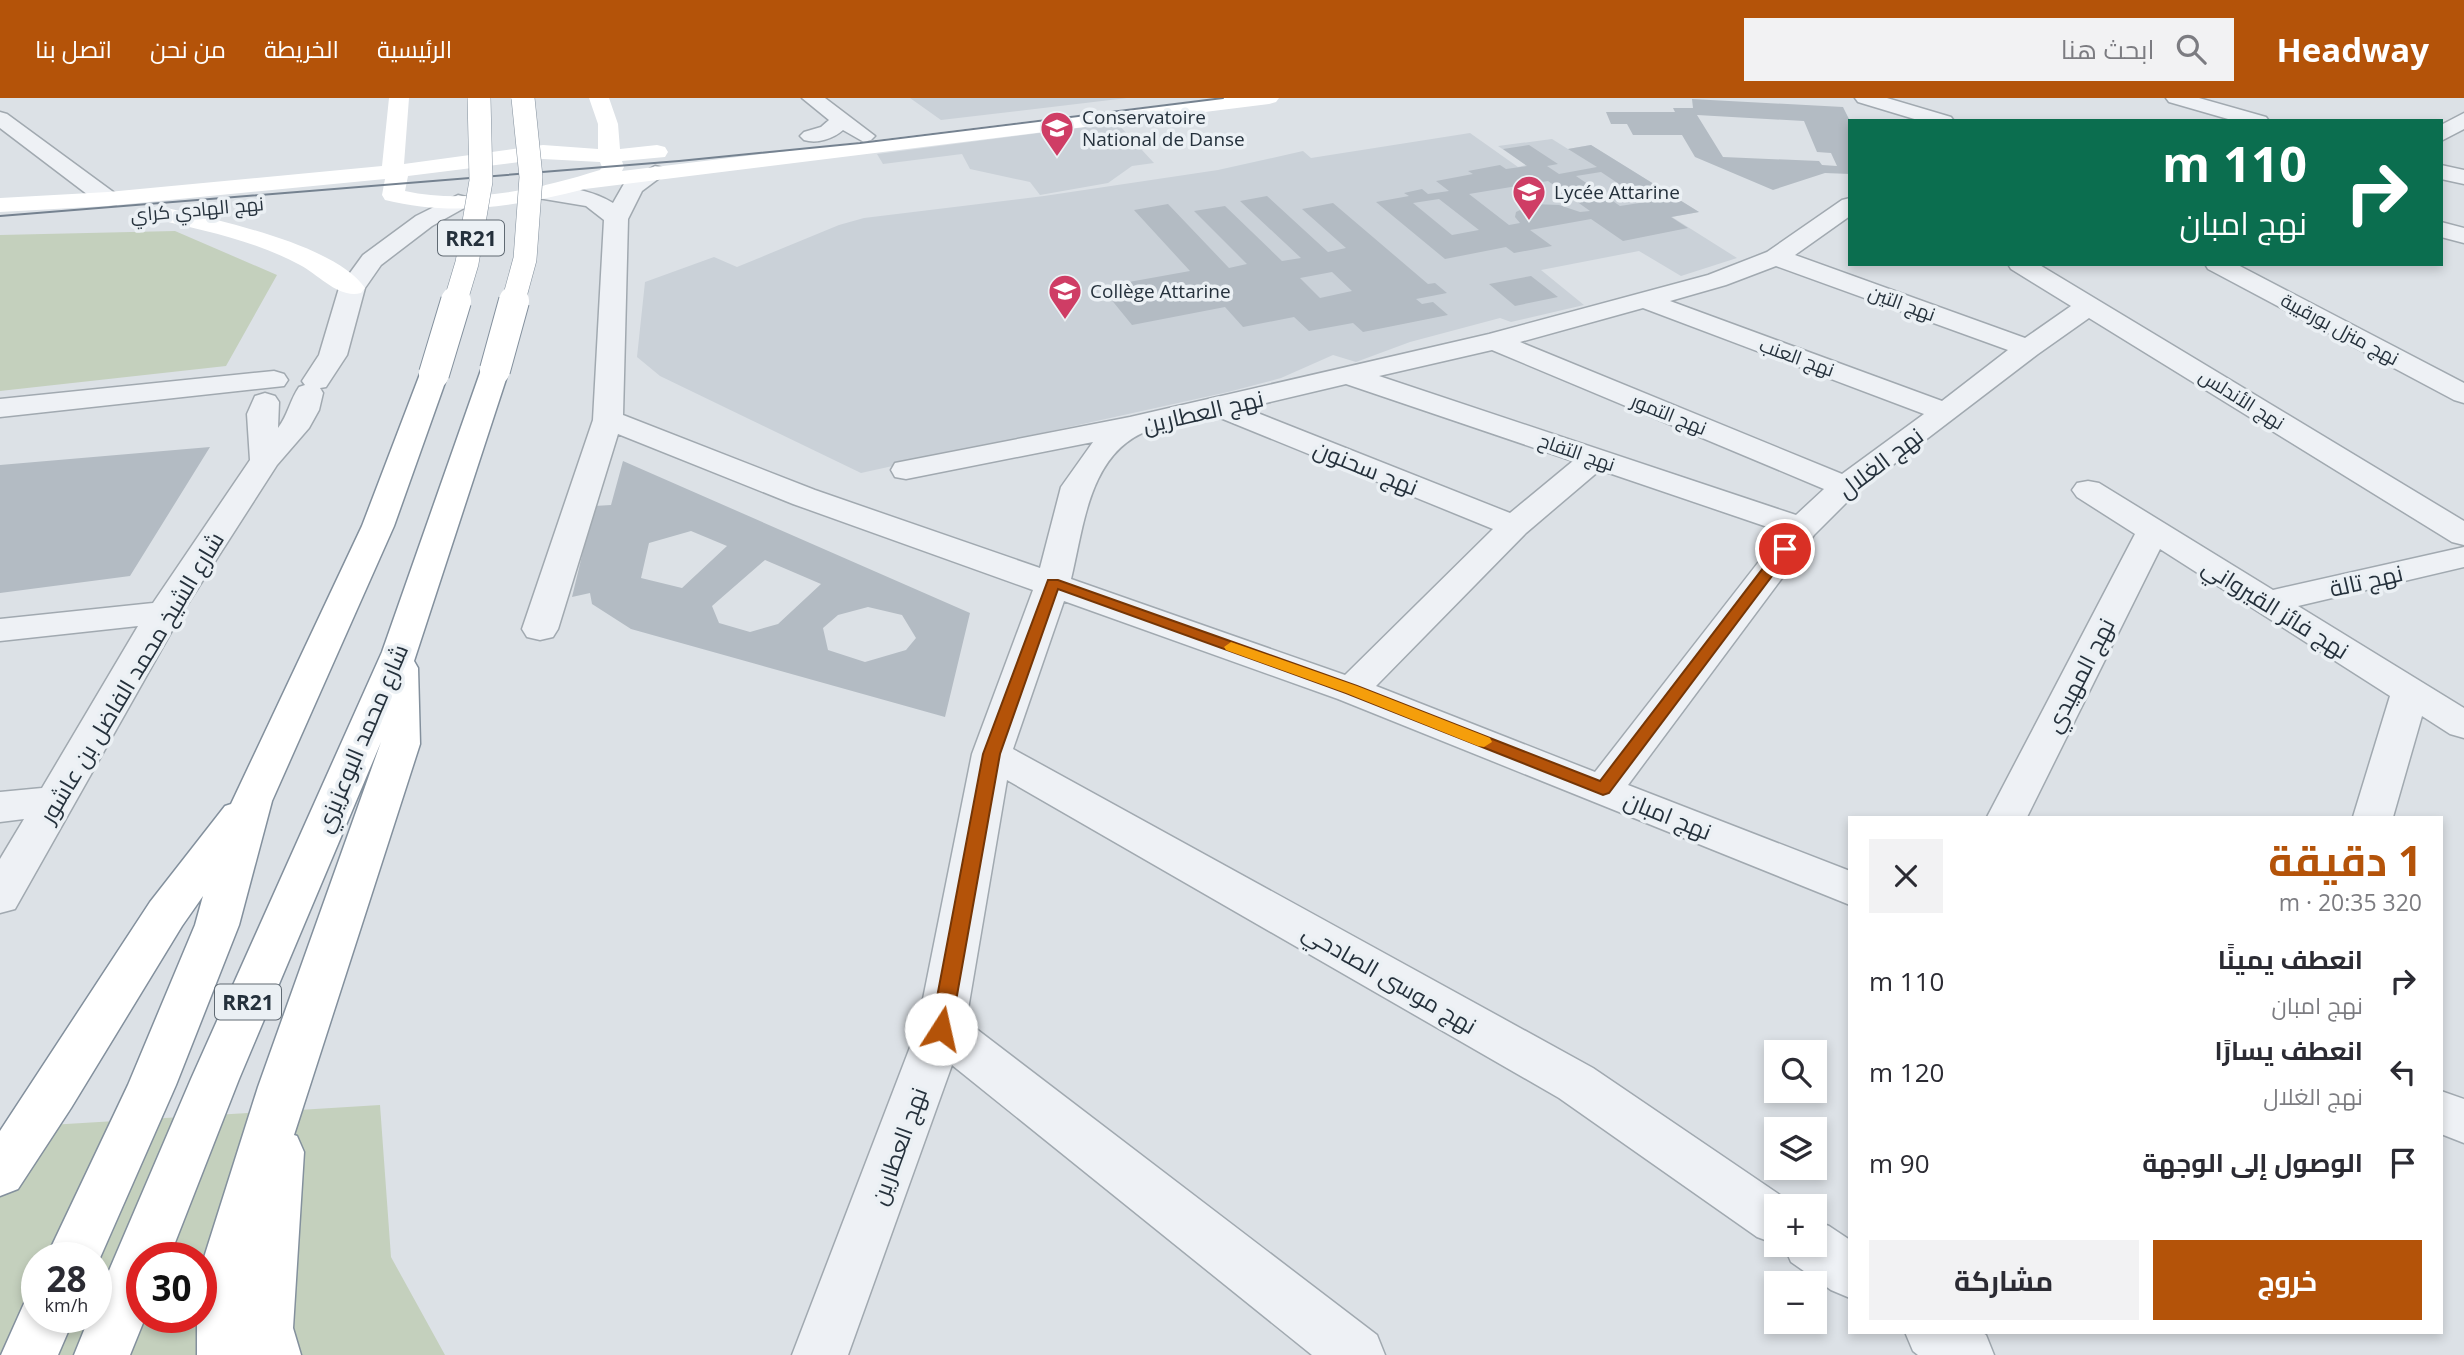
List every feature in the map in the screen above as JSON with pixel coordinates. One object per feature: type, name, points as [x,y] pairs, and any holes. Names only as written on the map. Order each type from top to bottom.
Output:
[{"type":"main road","points":[[397,196],[398,171],[392,164],[399,98]]},
{"type":"main road","name":"شارع محمد البوعزيزي","points":[[102,1355],[215,1079],[400,652],[495,370],[525,259],[531,177],[523,98]]},
{"type":"main road","points":[[599,98],[608,124],[609,156]]},
{"type":"main road","points":[[543,152],[609,156],[811,136],[864,136],[1174,98]]},
{"type":"main road","name":"نهج الهادي كراي","points":[[585,182],[1269,98]]},
{"type":"main road","name":"RR21","points":[[80,1242],[152,1085],[217,925],[252,801],[378,526],[434,374],[467,263],[481,181],[478,105]]},
{"type":"main road","points":[[398,171],[565,148],[608,124]]},
{"type":"main road","points":[[608,124],[651,140],[674,144]]},
{"type":"main road","points":[[709,145],[733,144]]},
{"type":"main road","name":"نهج الهادي كراي","points":[[0,226],[397,196],[421,202],[458,202],[546,192],[608,175],[613,167],[609,156]]},
{"type":"main road","name":"نهج الهادي كراي","points":[[0,205],[108,199],[398,171]]},
{"type":"main road","points":[[159,213],[257,239],[303,256],[332,271],[352,288]]},
{"type":"main road","points":[[225,1355],[223,1282],[283,1087],[400,744],[400,652]]},
{"type":"main road","points":[[0,1173],[54,1093],[166,914],[252,801]]},
{"type":"main road","points":[[273,1355],[265,1328],[283,1087]]},
{"type":"main road","points":[[29,1355],[39,1333]]},
{"type":"street","points":[[812,98],[864,136]]},
{"type":"street","points":[[2176,98],[2252,119]]},
{"type":"street","points":[[2229,112],[2265,98]]},
{"type":"street","points":[[1856,100],[1902,119]]},
{"type":"street","points":[[1856,100],[1936,119]]},
{"type":"street","points":[[0,118],[108,199]]},
{"type":"street","points":[[811,136],[836,128],[841,119]]},
{"type":"street","points":[[2443,134],[2464,119]]},
{"type":"street","points":[[2443,172],[2464,177]]},
{"type":"street","points":[[540,629],[608,420],[615,219],[633,187],[655,173]]},
{"type":"street","points":[[546,192],[578,196],[594,202],[606,207],[615,219]]},
{"type":"street","points":[[392,244],[408,218],[397,196]]},
{"type":"street","points":[[392,244],[424,221],[458,202]]},
{"type":"street","name":"نهج العطارين","points":[[821,1355],[941,1029],[992,754],[1053,583],[1077,487],[1096,456],[1114,438],[1138,424],[1494,341],[1647,302],[1717,280],[1776,257],[1848,206]]},
{"type":"street","points":[[2443,230],[2464,236]]},
{"type":"street","name":"شارع الشيخ محمد الفاضل بن عاشور","points":[[0,897],[163,613],[265,460],[294,428],[304,410],[288,381],[333,355],[352,288],[372,260],[392,244]]},
{"type":"street","name":"نهج التين","points":[[1776,257],[2028,348]]},
{"type":"street","name":"نهج الأندلس","points":[[2023,266],[2464,536]]},
{"type":"street","name":"نهج منزل بورقيبة","points":[[2231,267],[2464,394]]},
{"type":"street","name":"نهج العنب","points":[[1647,302],[1946,412]]},
{"type":"street","name":"نهج الغلال","points":[[1603,789],[1802,528],[1845,486],[2028,348],[2089,306]]},
{"type":"street","name":"نهج التمور","points":[[1494,341],[1845,486]]},
{"type":"street","name":"نهج التفاح","points":[[1351,376],[1802,528]]},
{"type":"street","points":[[0,408],[288,381]]},
{"type":"street","points":[[0,432],[288,381]]},
{"type":"street","points":[[265,460],[262,414],[288,381]]},
{"type":"street","name":"نهج سحنون","points":[[1218,407],[1514,526]]},
{"type":"street","name":"نهج امبان","points":[[608,420],[804,497],[1351,690],[1848,888]]},
{"type":"street","points":[[906,470],[1138,424]]},
{"type":"street","points":[[1351,690],[1514,526],[1596,458]]},
{"type":"street","name":"نهج فائز القيرواني","points":[[2088,490],[2464,725]]},
{"type":"street","name":"نهج المهيدي","points":[[2008,816],[2152,532]]},
{"type":"street","name":"نهج تالة","points":[[2268,602],[2464,558]]},
{"type":"street","points":[[0,630],[163,613]]},
{"type":"street","points":[[2373,816],[2410,692]]},
{"type":"street","name":"نهج موسى الصادحي","points":[[992,754],[1576,1083],[1764,1212]]},
{"type":"street","points":[[0,807],[55,801]]},
{"type":"street","points":[[941,1029],[1357,1355]]},
{"type":"street","points":[[2443,1113],[2464,1121]]},
{"type":"street","points":[[1827,1255],[1848,1271]]},
{"type":"street","points":[[1936,1334],[1966,1355]]},
{"type":"shaded area","points":[[910,98],[1127,98],[941,120]]},
{"type":"shaded area","name":"Conservatoire National de Danse","points":[[1117,123],[1154,163],[1132,166],[1108,183],[1040,195],[1030,182],[970,169],[962,154],[883,164],[877,154]]},
{"type":"shaded area","name":"Collège Attarine","points":[[1470,133],[1518,167],[1526,165],[1498,146],[1552,139],[1568,149],[1591,145],[1699,212],[1672,217],[1737,258],[1681,276],[1639,251],[1541,270],[1584,305],[1511,322],[1500,318],[1410,342],[1356,362],[1333,355],[1281,378],[1228,392],[861,473],[660,376],[637,357],[645,282],[714,257],[737,267],[839,225],[864,218],[1044,196],[1218,170],[1303,151],[1311,158]]},
{"type":"green space","points":[[175,231],[277,275],[226,366],[0,391],[0,235]]},
{"type":"green space","points":[[380,1105],[391,1257],[445,1355],[0,1355],[0,1128]]},
{"type":"building","points":[[1692,99],[1843,107],[1849,119],[1848,174],[1825,173],[1773,190],[1695,157],[1682,135],[1633,135],[1627,124],[1611,124],[1606,112],[1675,112],[1673,108],[1693,108]],"holes":[[[1697,115],[1804,121],[1817,152],[1831,153],[1837,166],[1822,165],[1819,161],[1723,157]]]},
{"type":"building","points":[[1529,145],[1558,164],[1547,166],[1559,174],[1597,167],[1568,149],[1591,145],[1699,212],[1671,217],[1688,228],[1623,241],[1591,219],[1530,230],[1552,246],[1514,253],[1506,247],[1445,259],[1376,202],[1409,196],[1404,193],[1422,189],[1428,194],[1449,191],[1436,181],[1473,174],[1468,171],[1500,165],[1506,169],[1527,166],[1503,149]],"holes":[[[1601,172],[1646,202],[1620,206],[1576,176]],[[1548,181],[1590,211],[1580,212],[1559,205],[1532,204],[1516,212],[1515,217],[1520,223],[1509,225],[1469,194]],[[1439,199],[1479,230],[1452,235],[1413,203]]]},
{"type":"building","points":[[1267,196],[1328,252],[1346,248],[1302,209],[1333,203],[1428,284],[1435,283],[1447,293],[1416,299],[1422,304],[1433,302],[1448,315],[1363,332],[1353,323],[1309,331],[1294,317],[1243,327],[1225,307],[1132,325],[1101,287],[1190,271],[1134,210],[1168,204],[1229,268],[1247,264],[1194,211],[1225,206],[1282,261],[1301,258],[1240,201]],"holes":[[[1332,272],[1352,291],[1320,298],[1300,278]]]},
{"type":"building","points":[[1531,276],[1558,297],[1515,306],[1489,284]]},
{"type":"building","points":[[210,447],[130,576],[0,593],[0,465]]},
{"type":"building","points":[[623,461],[970,613],[945,717],[631,629],[592,604],[590,593],[572,597],[594,506],[611,505]],"holes":[[[691,531],[727,546],[682,588],[641,578],[649,543]],[[765,560],[821,584],[778,624],[750,632],[719,623],[712,606]],[[868,607],[902,615],[916,638],[906,650],[865,662],[828,650],[823,628],[838,615]]]},
{"type":"tram line","points":[[0,216],[679,161],[860,143],[1223,98]]},
{"type":"slow traffic","points":[[1231,647],[1484,742]]},
{"type":"place","name":"Conservatoire National de Danse","points":[[1057,158]]},
{"type":"place","name":"Lycée Attarine","points":[[1529,222]]},
{"type":"place","name":"Collège Attarine","points":[[1065,321]]},
{"type":"route","points":[[941,1029],[992,754],[1053,583],[1351,690],[1603,789],[1785,549]]}]
